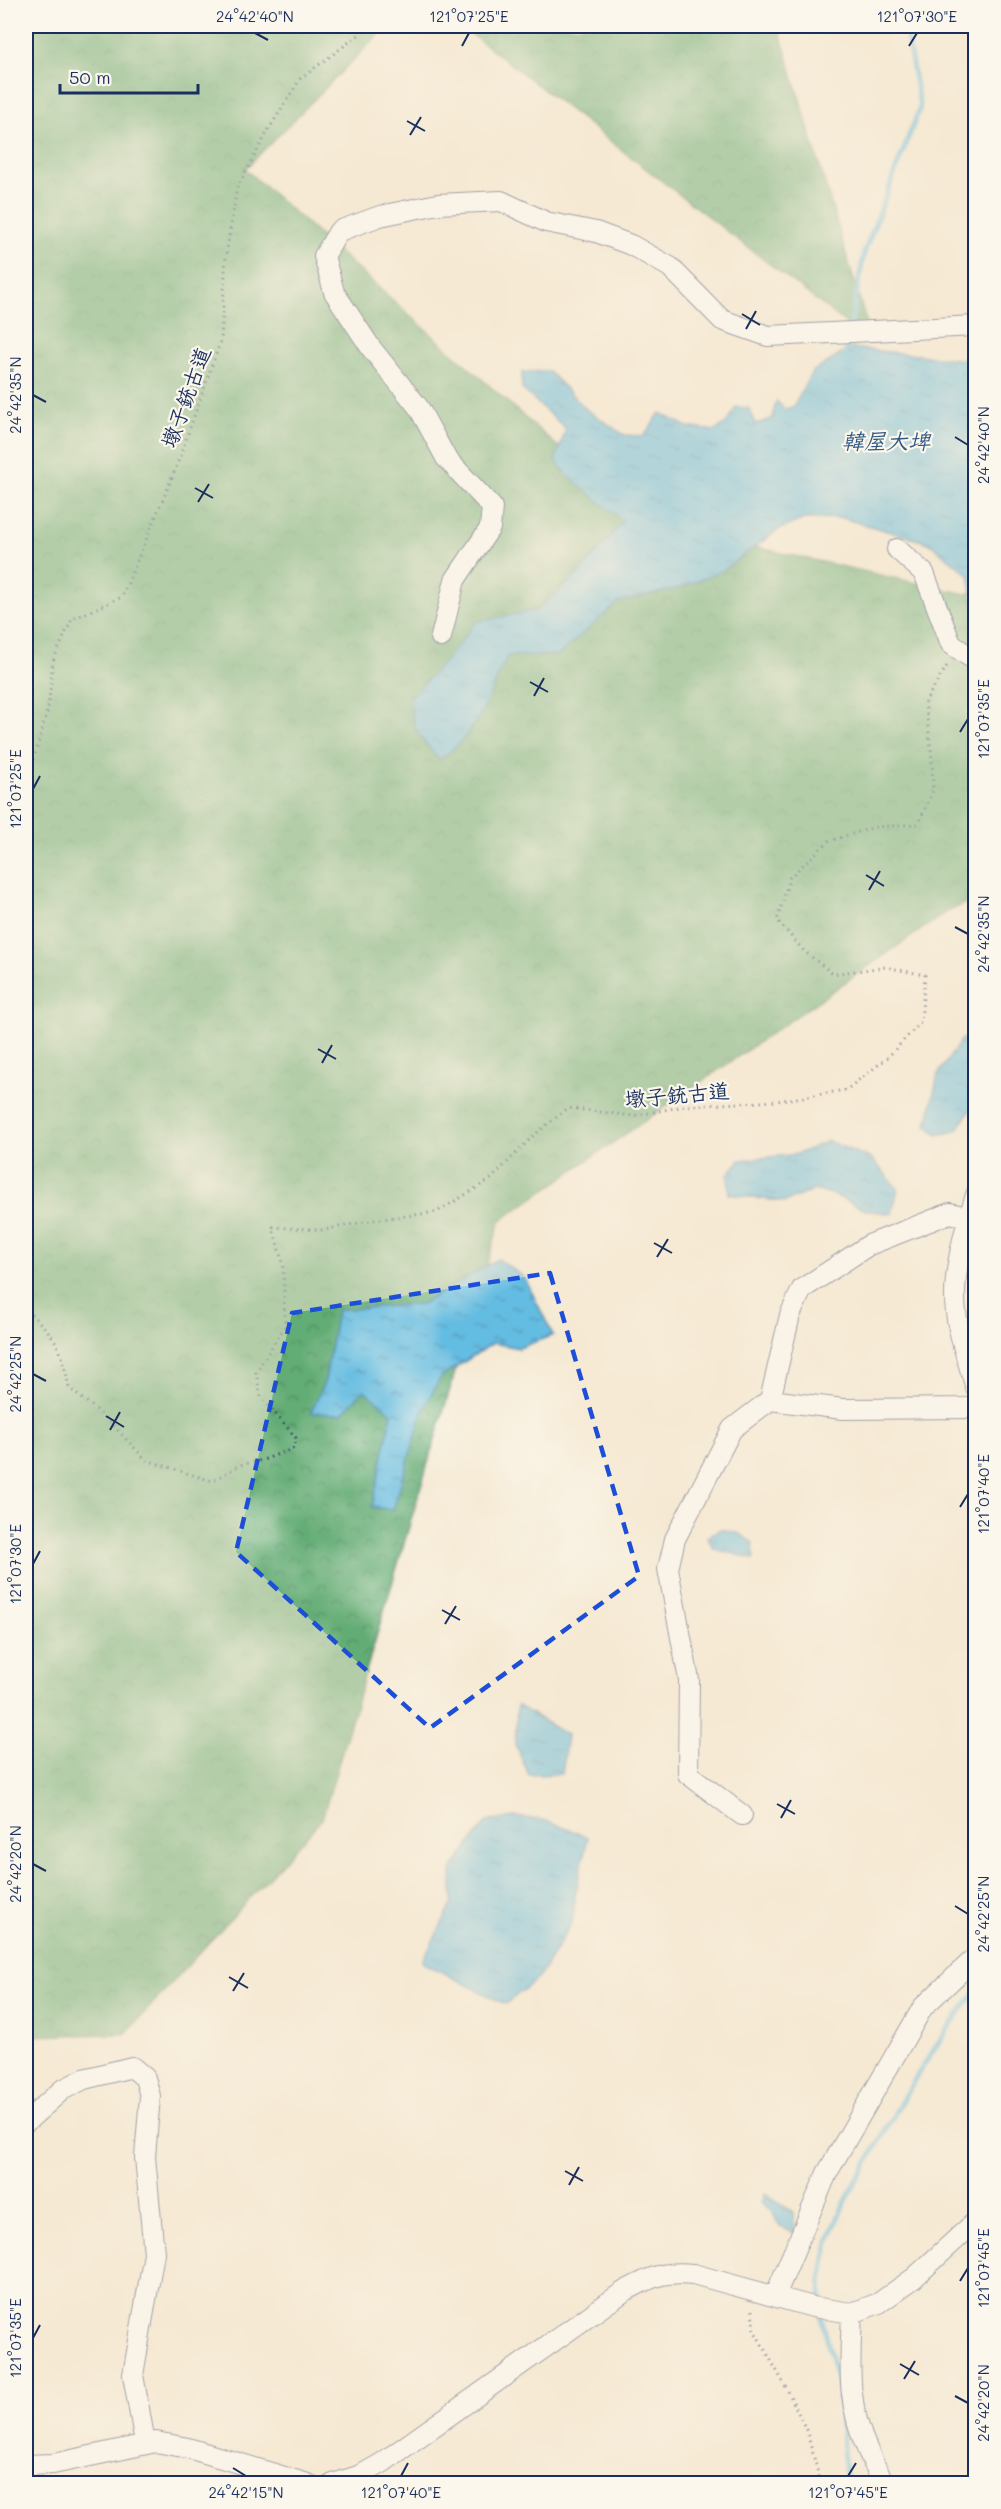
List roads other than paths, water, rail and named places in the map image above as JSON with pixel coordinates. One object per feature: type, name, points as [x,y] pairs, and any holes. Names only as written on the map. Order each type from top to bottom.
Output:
[{"type":"lane","points":[[441,637],[455,580],[490,528],[492,507],[446,458],[419,408],[371,348],[334,292],[324,256],[339,231],[380,216],[438,204],[501,201],[546,222],[596,232],[631,245],[670,267],[722,320],[768,336],[975,326]]},
{"type":"lane","points":[[897,549],[924,573],[951,644],[975,661]]},
{"type":"lane","points":[[975,1195],[972,1218],[955,1288],[956,1313],[975,1388]]},
{"type":"lane","points":[[742,1815],[688,1774],[689,1680],[668,1569],[675,1539],[732,1429],[770,1400],[790,1315],[802,1289],[869,1245],[950,1213],[972,1218]]},
{"type":"lane","points":[[770,1400],[843,1409],[975,1408]]},
{"type":"lane","points":[[775,2296],[827,2173],[923,2007],[975,1957]]},
{"type":"lane","points":[[26,2122],[62,2090],[84,2079],[132,2067],[145,2078],[150,2096],[145,2157],[154,2253],[134,2375],[145,2443]]},
{"type":"lane","points":[[333,2484],[361,2475],[382,2463],[623,2292],[651,2276],[675,2272],[693,2274],[822,2309],[852,2313],[879,2303],[914,2278],[975,2221]]},
{"type":"lane","points":[[852,2313],[849,2377],[854,2415],[875,2466],[886,2484]]},
{"type":"lane","points":[[26,2465],[53,2464],[156,2442],[189,2448],[308,2484]]},
{"type":"water","name":"韓屋大埤","points":[[851,348],[975,361],[975,614],[969,575],[929,543],[842,518],[804,519],[778,530],[722,571],[680,588],[619,602],[558,655],[507,656],[488,700],[472,727],[452,750],[439,760],[416,731],[409,699],[447,659],[476,622],[538,610],[582,570],[623,521],[568,476],[555,460],[566,429],[522,389],[522,372],[548,371],[586,409],[624,435],[644,436],[660,413],[687,427],[715,431],[728,421],[736,407],[749,408],[755,424],[772,419],[776,401],[785,409],[793,407],[812,372]]},
{"type":"water","points":[[975,614],[975,634],[972,634]]},
{"type":"water","points":[[962,1039],[975,1040],[975,1103],[956,1131],[937,1135],[927,1125],[938,1074]]},
{"type":"water","points":[[828,1141],[872,1159],[898,1189],[892,1214],[866,1210],[832,1194],[814,1190],[785,1202],[729,1194],[728,1174],[740,1160],[797,1154]]},
{"type":"water","points":[[498,1259],[524,1277],[553,1335],[519,1348],[493,1343],[441,1377],[424,1408],[393,1510],[372,1507],[392,1413],[364,1390],[341,1414],[311,1413],[325,1380],[337,1310],[422,1304]]},
{"type":"water","points":[[720,1529],[738,1533],[753,1543],[754,1559],[714,1549],[707,1537]]},
{"type":"water","points":[[517,1705],[567,1735],[562,1774],[529,1775],[515,1744]]},
{"type":"water","points":[[515,1817],[544,1820],[588,1837],[575,1896],[573,1920],[539,1978],[505,2004],[422,1962],[452,1904],[452,1869],[486,1822]]},
{"type":"water","points":[[765,2194],[793,2212],[795,2233],[780,2227],[772,2212],[762,2203]]},
{"type":"waterway","points":[[845,355],[864,253],[920,107],[905,26]]},
{"type":"waterway","points":[[821,2304],[825,2257],[847,2198],[937,2044],[976,1991]]},
{"type":"waterway","points":[[821,2314],[838,2386],[846,2484]]}]
